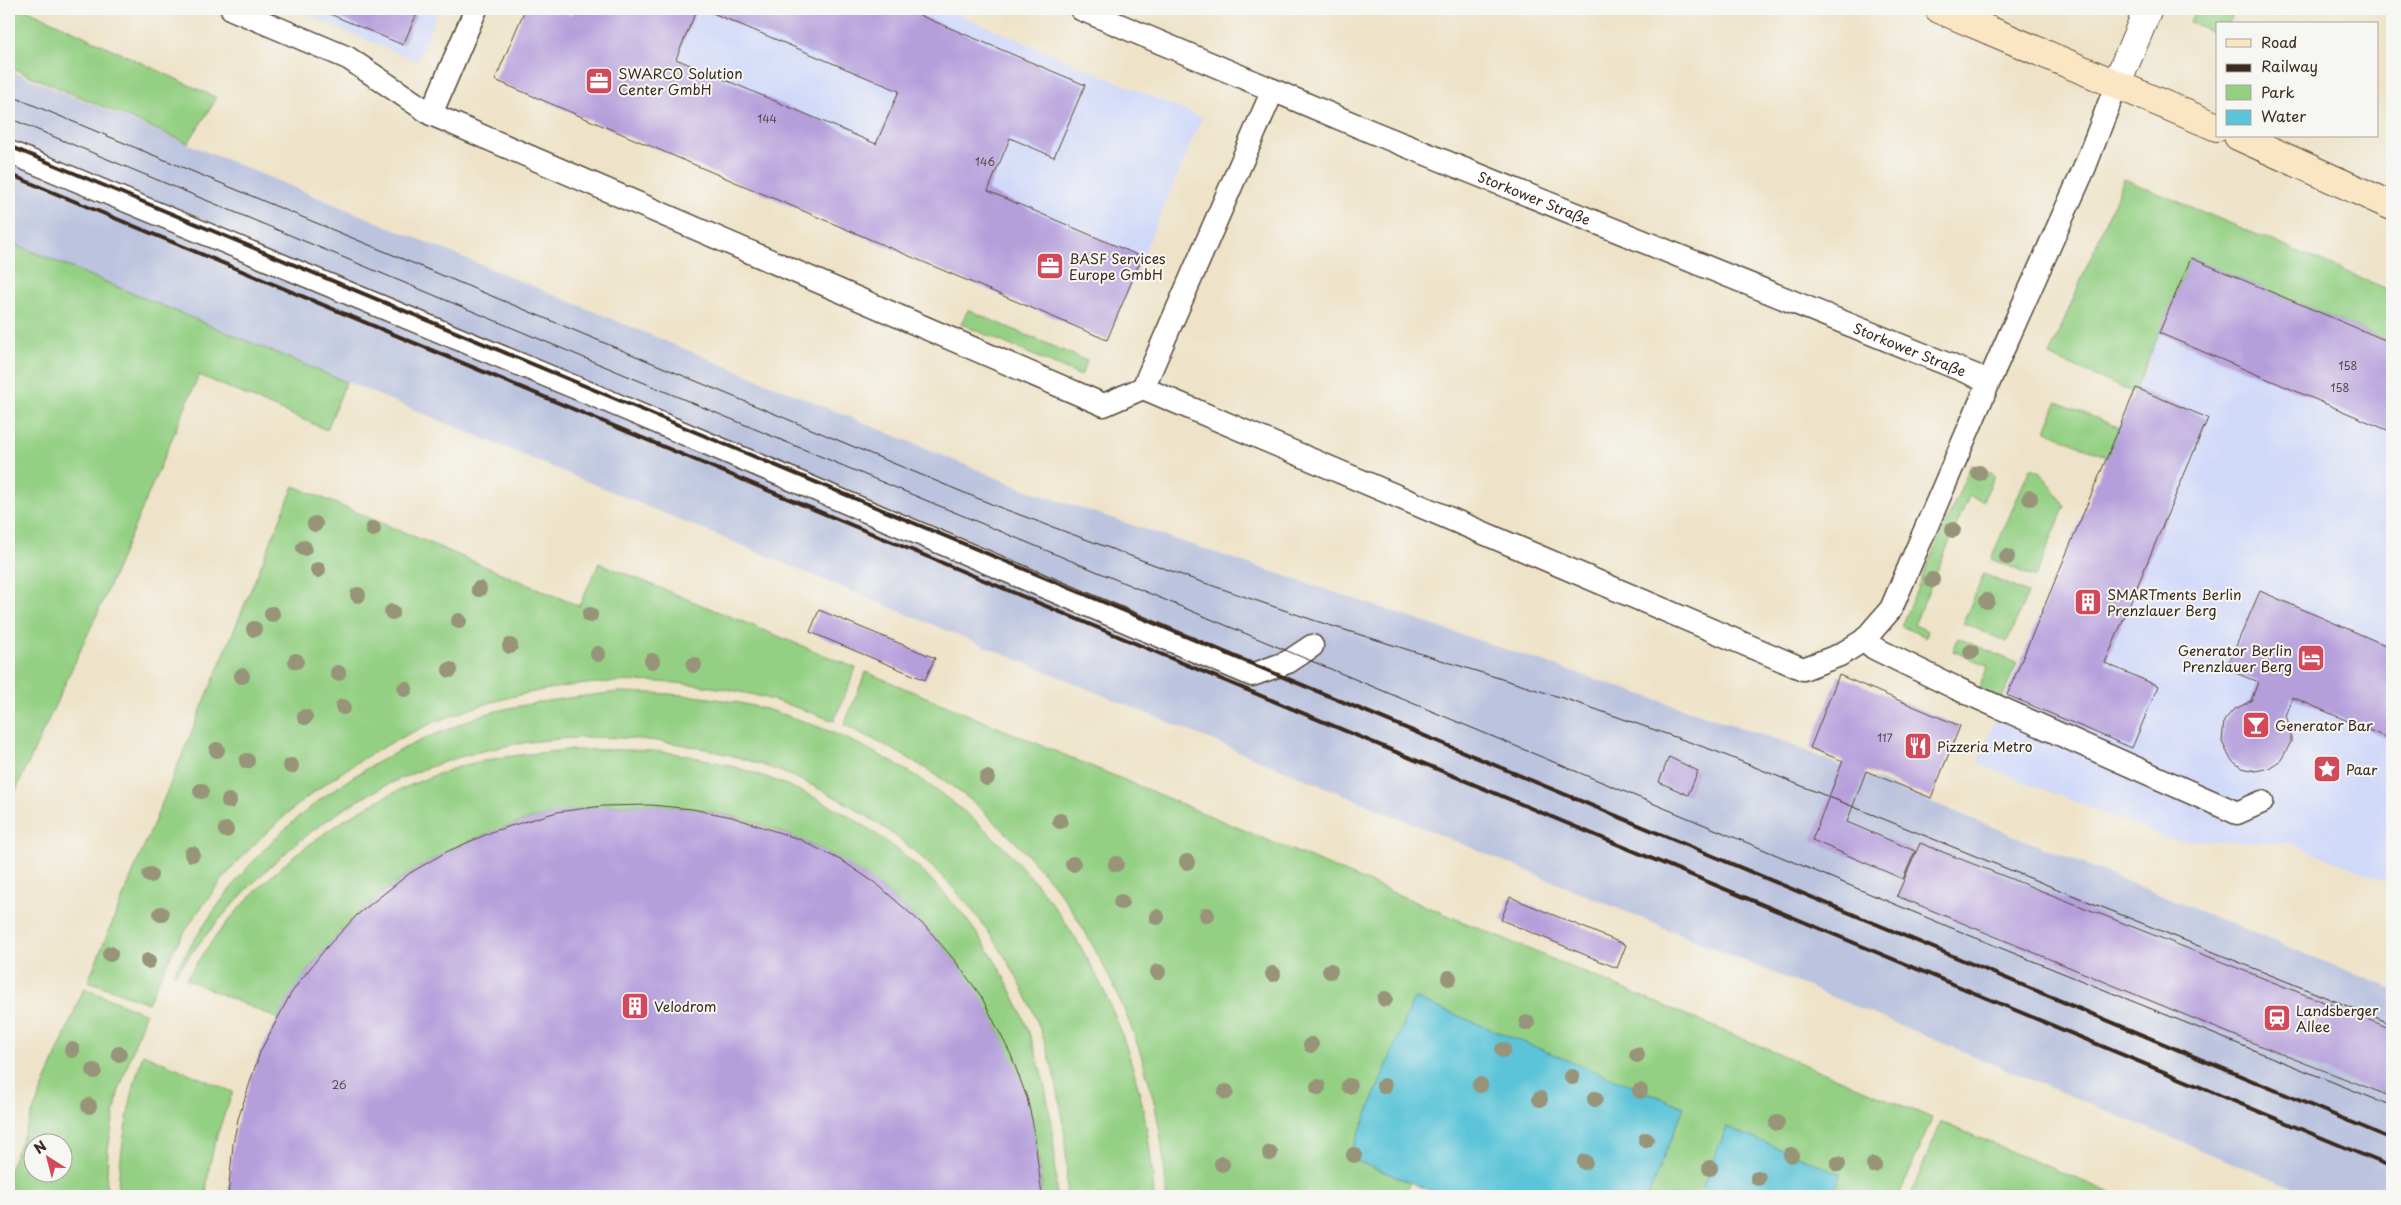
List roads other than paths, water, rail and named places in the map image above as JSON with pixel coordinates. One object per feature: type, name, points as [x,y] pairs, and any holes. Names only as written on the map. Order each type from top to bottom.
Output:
[{"type":"main road","points":[[1939,9],[2216,127]]},
{"type":"main road","points":[[2242,138],[2392,206]]},
{"type":"street","points":[[2117,83],[2148,9]]},
{"type":"lane","points":[[232,9],[348,58],[431,114],[1104,405],[1143,388],[1273,90]]},
{"type":"lane","points":[[431,114],[476,9]]},
{"type":"lane","name":"Storkower Straße","points":[[1081,9],[1273,90],[1989,381]]},
{"type":"lane","points":[[1143,388],[1803,669],[1840,656],[1864,640],[1891,609],[1989,381],[2084,169],[2117,83]]},
{"type":"lane","points":[[9,152],[582,390],[1252,675],[1288,662],[1312,646]]},
{"type":"lane","points":[[1864,640],[1874,648],[1958,689],[2237,813],[2262,802]]},
{"type":"water","points":[[1414,998],[1684,1107],[1648,1196],[1444,1196],[1349,1158]]},
{"type":"water","points":[[1727,1127],[1841,1174],[1832,1196],[1724,1196],[1702,1187]]},
{"type":"tram line","points":[[9,95],[996,506],[1190,578],[1316,621],[1569,700],[1715,751],[2392,1024]]},
{"type":"tram line","points":[[9,118],[1971,936],[2392,1106]]},
{"type":"railway","points":[[9,146],[2392,1139]]},
{"type":"railway","points":[[9,174],[2392,1167]]},
{"type":"place","name":"SWARCO Solution Center GmbH","points":[[599,81]]},
{"type":"place","name":"BASF Services Europe GmbH","points":[[1050,266]]},
{"type":"place","name":"SMARTments Berlin Prenzlauer Berg","points":[[2088,602]]},
{"type":"place","name":"Generator Berlin Prenzlauer Berg","points":[[2311,658]]},
{"type":"place","name":"Generator Bar","points":[[2256,725]]},
{"type":"place","name":"Pizzeria Metro","points":[[1918,746]]},
{"type":"place","name":"Paar","points":[[2327,769]]},
{"type":"place","name":"Velodrom","points":[[635,1006]]},
{"type":"place","name":"Landsberger Allee","points":[[2277,1018]]}]
